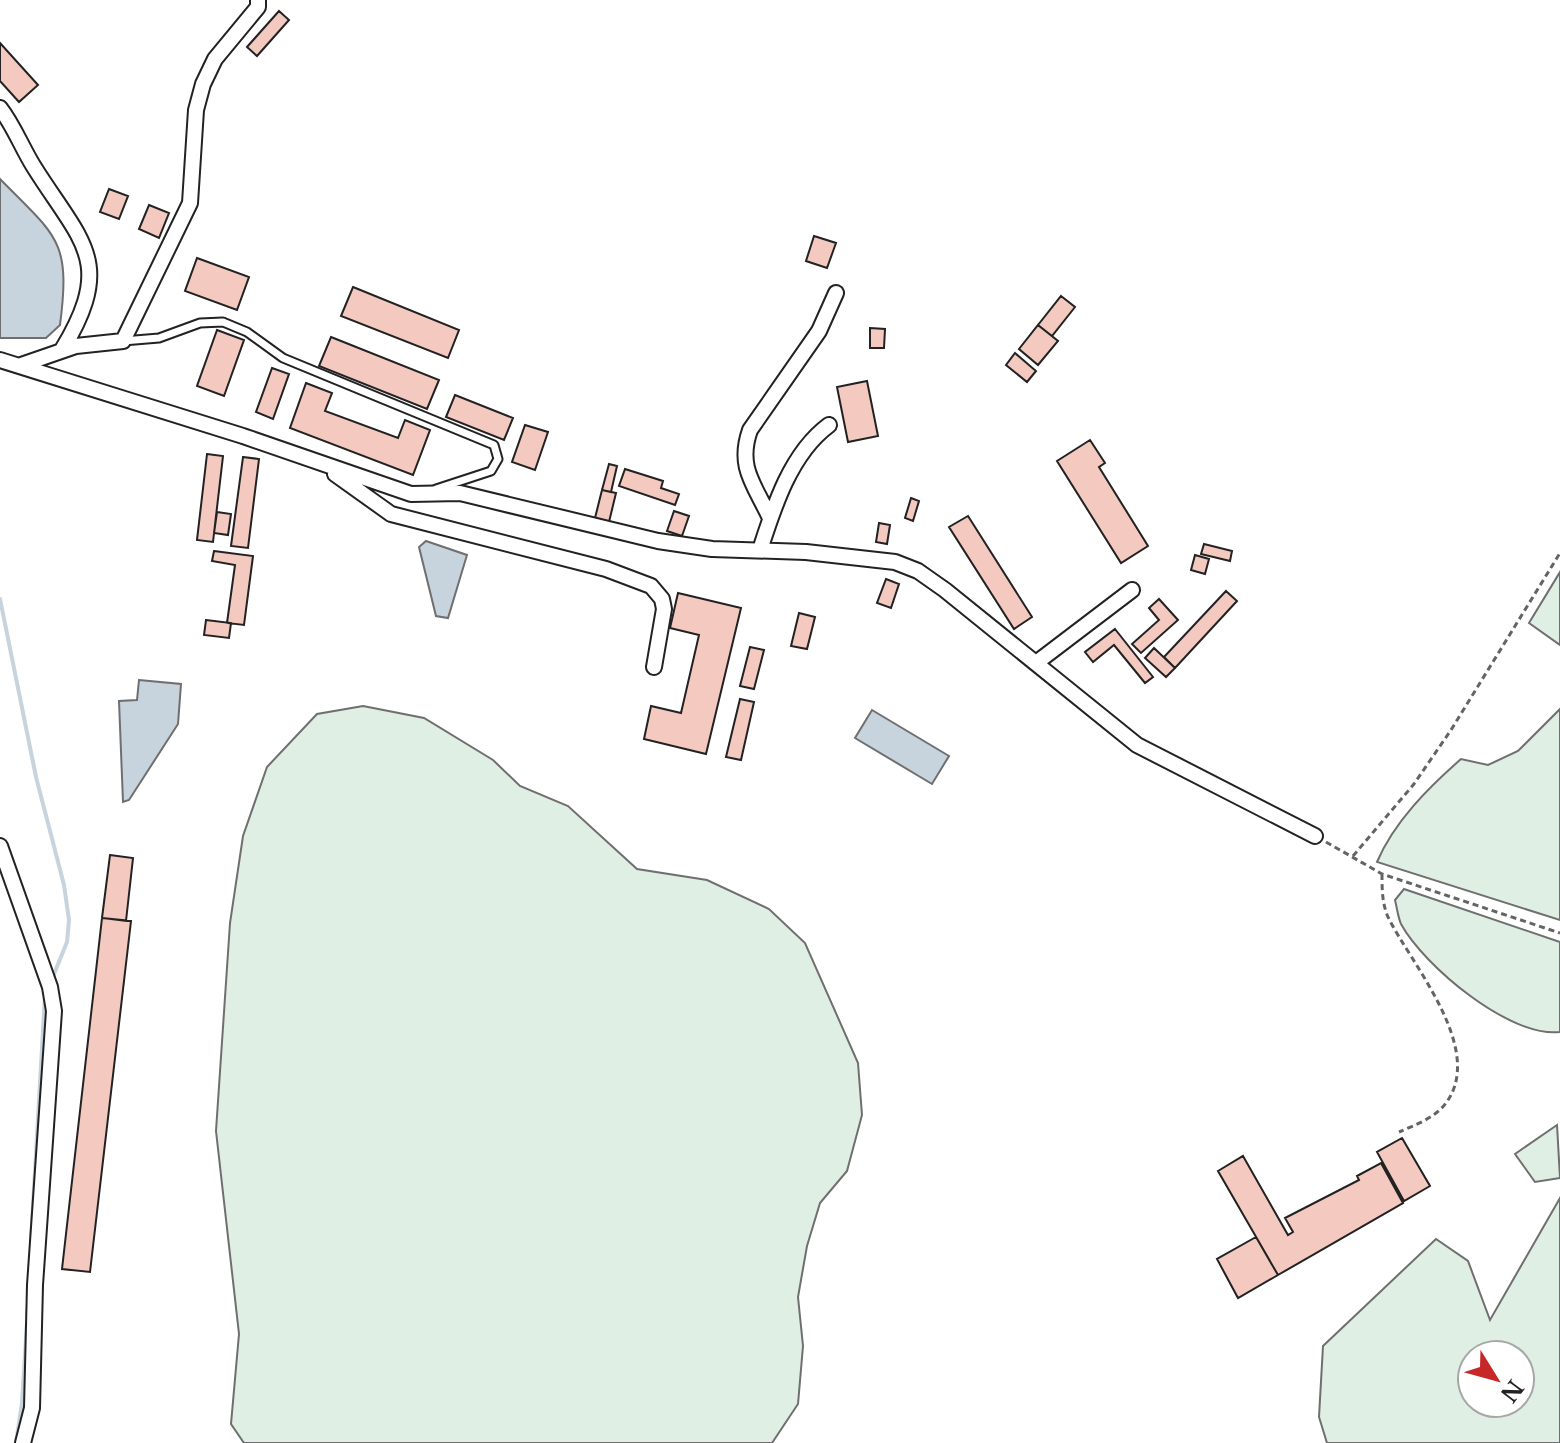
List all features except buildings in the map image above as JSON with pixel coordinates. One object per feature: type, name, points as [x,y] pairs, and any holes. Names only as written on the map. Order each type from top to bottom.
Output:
[{"type":"street","points":[[21,365],[62,350],[123,341],[190,203],[196,110],[203,84],[215,59],[258,7],[258,0]]},
{"type":"street","points":[[0,108],[34,168],[80,236],[91,262],[90,284],[81,312],[62,350]]},
{"type":"street","points":[[770,518],[743,459],[745,445],[750,430],[819,331],[836,293]]},
{"type":"street","points":[[0,360],[411,494],[460,493],[658,541],[712,549],[760,550],[895,562],[918,571],[1137,745],[1315,836]]},
{"type":"street","points":[[760,550],[770,518],[806,447],[829,425]]},
{"type":"street","points":[[303,457],[340,477],[391,514],[606,569],[651,586],[662,599],[664,609],[654,667]]},
{"type":"street","points":[[1036,663],[1132,590]]},
{"type":"street","points":[[0,846],[48,980],[54,1011],[35,1285],[32,1408],[23,1443]]},
{"type":"lane","points":[[123,341],[159,338],[200,323],[223,322],[247,332],[283,358],[489,442],[498,452],[495,466],[482,477],[424,493]]},
{"type":"path","points":[[1353,856],[1414,784],[1451,730],[1560,553]]},
{"type":"path","points":[[1315,836],[1382,874],[1560,933]]},
{"type":"path","points":[[1382,874],[1382,896],[1388,916],[1433,992],[1456,1050],[1457,1082],[1446,1103],[1429,1118],[1399,1132]]},
{"type":"green space","points":[[1560,572],[1560,645],[1529,623]]},
{"type":"green space","points":[[363,706],[424,718],[493,760],[520,786],[568,806],[637,869],[707,880],[769,909],[805,943],[858,1063],[862,1115],[847,1171],[820,1203],[807,1246],[798,1297],[803,1346],[798,1404],[772,1443],[244,1443],[231,1424],[239,1334],[216,1131],[230,923],[243,836],[267,767],[317,714]]},
{"type":"green space","points":[[1560,709],[1560,920],[1377,862],[1413,806],[1461,759],[1488,765],[1518,751]]},
{"type":"green space","points":[[1404,889],[1560,942],[1560,1032],[1540,1031],[1517,1024],[1470,996],[1448,978],[1412,941],[1401,924],[1395,900]]},
{"type":"green space","points":[[1557,1125],[1560,1178],[1535,1182],[1515,1154]]},
{"type":"green space","points":[[1560,1198],[1560,1443],[1327,1443],[1319,1417],[1323,1346],[1436,1239],[1468,1261],[1490,1320]]},
{"type":"shaded area","points":[[0,179],[47,228],[61,257],[63,297],[60,325],[46,338],[0,338]]},
{"type":"shaded area","points":[[426,541],[467,555],[448,618],[436,616],[419,547]]},
{"type":"shaded area","points":[[139,680],[181,684],[178,724],[129,800],[123,802],[119,701],[137,700]]},
{"type":"shaded area","points":[[872,710],[949,756],[932,784],[855,738]]},
{"type":"waterway","points":[[0,599],[36,777],[64,885],[69,920],[67,942],[52,979]]},
{"type":"waterway","points":[[31,1241],[45,995]]},
{"type":"waterway","points":[[16,1443],[22,1403],[28,1306]]}]
